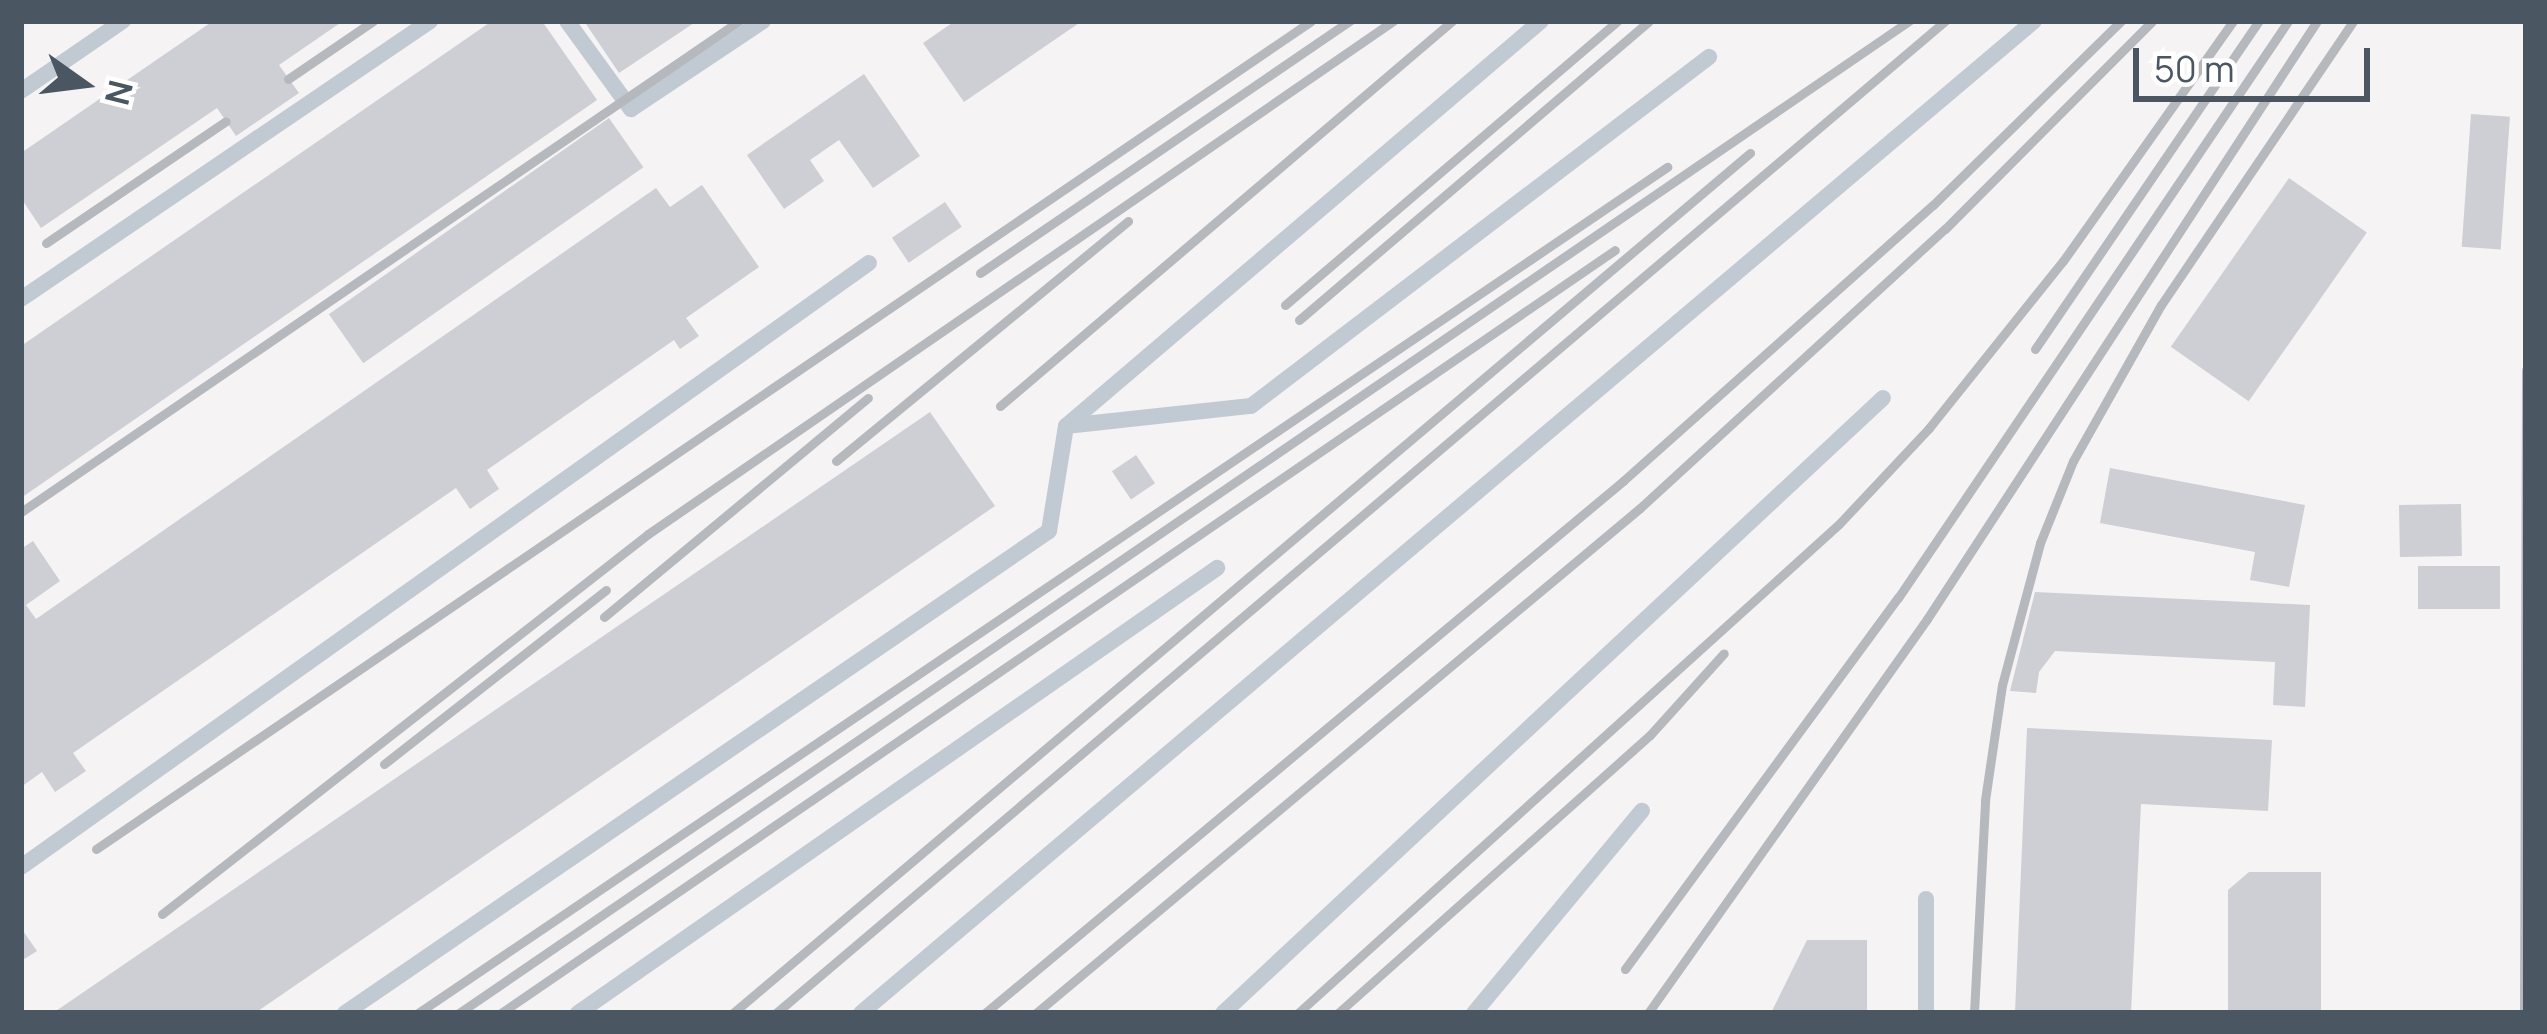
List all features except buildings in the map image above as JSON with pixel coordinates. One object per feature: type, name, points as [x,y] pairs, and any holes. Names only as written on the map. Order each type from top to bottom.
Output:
[{"type":"lane","points":[[21,91],[123,21]]},
{"type":"lane","points":[[21,298],[430,21]]},
{"type":"lane","points":[[567,21],[631,109],[763,21]]},
{"type":"lane","points":[[345,1013],[1048,531],[1066,426],[1541,21]]},
{"type":"lane","points":[[862,1013],[2034,21]]},
{"type":"lane","points":[[1066,426],[1251,406],[1708,57]]},
{"type":"lane","points":[[21,867],[869,263]]},
{"type":"lane","points":[[1222,1013],[1883,398]]},
{"type":"lane","points":[[578,1013],[1217,568]]},
{"type":"lane","points":[[1474,1013],[1642,811]]},
{"type":"lane","points":[[1926,899],[1926,1013]]},
{"type":"railway","points":[[288,79],[373,21]]},
{"type":"railway","points":[[21,512],[739,21]]},
{"type":"railway","points":[[96,849],[1311,21]]},
{"type":"railway","points":[[980,273],[1350,21]]},
{"type":"railway","points":[[162,914],[648,534],[1393,21]]},
{"type":"railway","points":[[1000,406],[1452,21]]},
{"type":"railway","points":[[1285,305],[1617,21]]},
{"type":"railway","points":[[1299,320],[1649,21]]},
{"type":"railway","points":[[459,1013],[1909,21]]},
{"type":"railway","points":[[776,1013],[1945,21]]},
{"type":"railway","points":[[985,1013],[1623,481],[1933,205],[2121,21]]},
{"type":"railway","points":[[1036,1013],[1640,508],[1945,229],[2152,21]]},
{"type":"railway","points":[[1298,1013],[1839,524],[1929,428],[2063,261],[2233,21]]},
{"type":"railway","points":[[2035,349],[2259,21]]},
{"type":"railway","points":[[1625,969],[1898,598],[2288,21]]},
{"type":"railway","points":[[1648,1013],[1927,619],[2317,21]]},
{"type":"railway","points":[[1974,1013],[1985,800],[2002,685],[2040,543],[2073,461],[2161,305],[2353,21]]},
{"type":"railway","points":[[46,243],[226,121]]},
{"type":"railway","points":[[733,1013],[1750,153]]},
{"type":"railway","points":[[418,1013],[1667,167]]},
{"type":"railway","points":[[836,461],[1128,221]]},
{"type":"railway","points":[[501,1013],[1615,250]]},
{"type":"railway","points":[[2524,1013],[2526,370]]},
{"type":"railway","points":[[604,617],[868,398]]},
{"type":"railway","points":[[384,764],[606,590]]},
{"type":"railway","points":[[1338,1013],[1650,735],[1724,653]]}]
